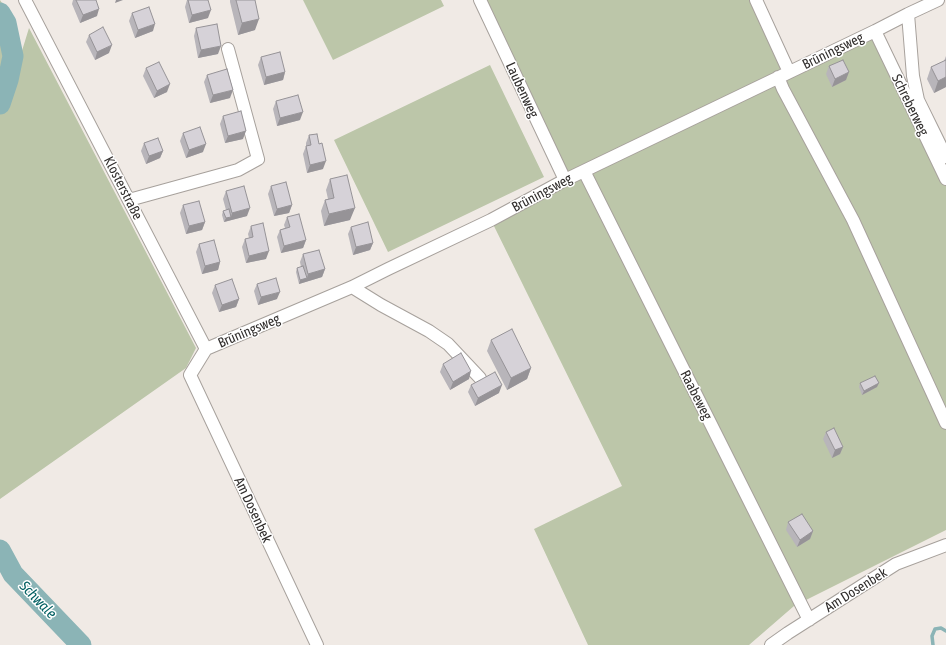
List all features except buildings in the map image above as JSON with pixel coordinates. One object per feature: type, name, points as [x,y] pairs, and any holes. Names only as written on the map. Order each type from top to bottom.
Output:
[{"type":"street","name":"Klosterstraße","points":[[25,0],[206,349]]},
{"type":"street","name":"Laubenweg","points":[[480,0],[565,180]]},
{"type":"street","points":[[756,0],[789,72]]},
{"type":"street","name":"Brüningsweg","points":[[206,349],[352,287],[491,220],[565,180],[938,0]]},
{"type":"street","points":[[908,14],[913,76],[918,100],[946,157]]},
{"type":"street","name":"Schreberweg","points":[[875,31],[946,179]]},
{"type":"street","points":[[129,200],[238,170],[258,159],[228,49]]},
{"type":"street","points":[[778,77],[786,96],[853,220],[946,423]]},
{"type":"street","name":"Raabeweg","points":[[584,171],[809,620]]},
{"type":"street","points":[[352,287],[381,305],[429,331],[448,344],[480,378]]},
{"type":"street","name":"Am Dosenbek","points":[[206,349],[190,376],[317,645]]},
{"type":"street","name":"Am Dosenbek","points":[[771,645],[896,564],[946,545]]},
{"type":"green space","points":[[0,0],[6,9],[21,54],[29,28],[196,348],[186,368],[0,499]]},
{"type":"green space","points":[[303,0],[441,0],[444,6],[333,60]]},
{"type":"green space","points":[[480,0],[756,0],[789,72],[875,31],[946,179],[946,530],[794,606],[749,645],[588,645],[534,529],[622,486],[491,220],[565,180]]},
{"type":"green space","points":[[490,65],[544,177],[388,252],[334,140]]},
{"type":"waterway","name":"Schwale","points":[[0,13],[6,23],[13,56],[8,80],[0,104]]},
{"type":"waterway","name":"Schwale","points":[[0,550],[13,574],[81,645]]},
{"type":"waterway","points":[[933,645],[932,636],[935,629],[941,628],[946,631]]}]
